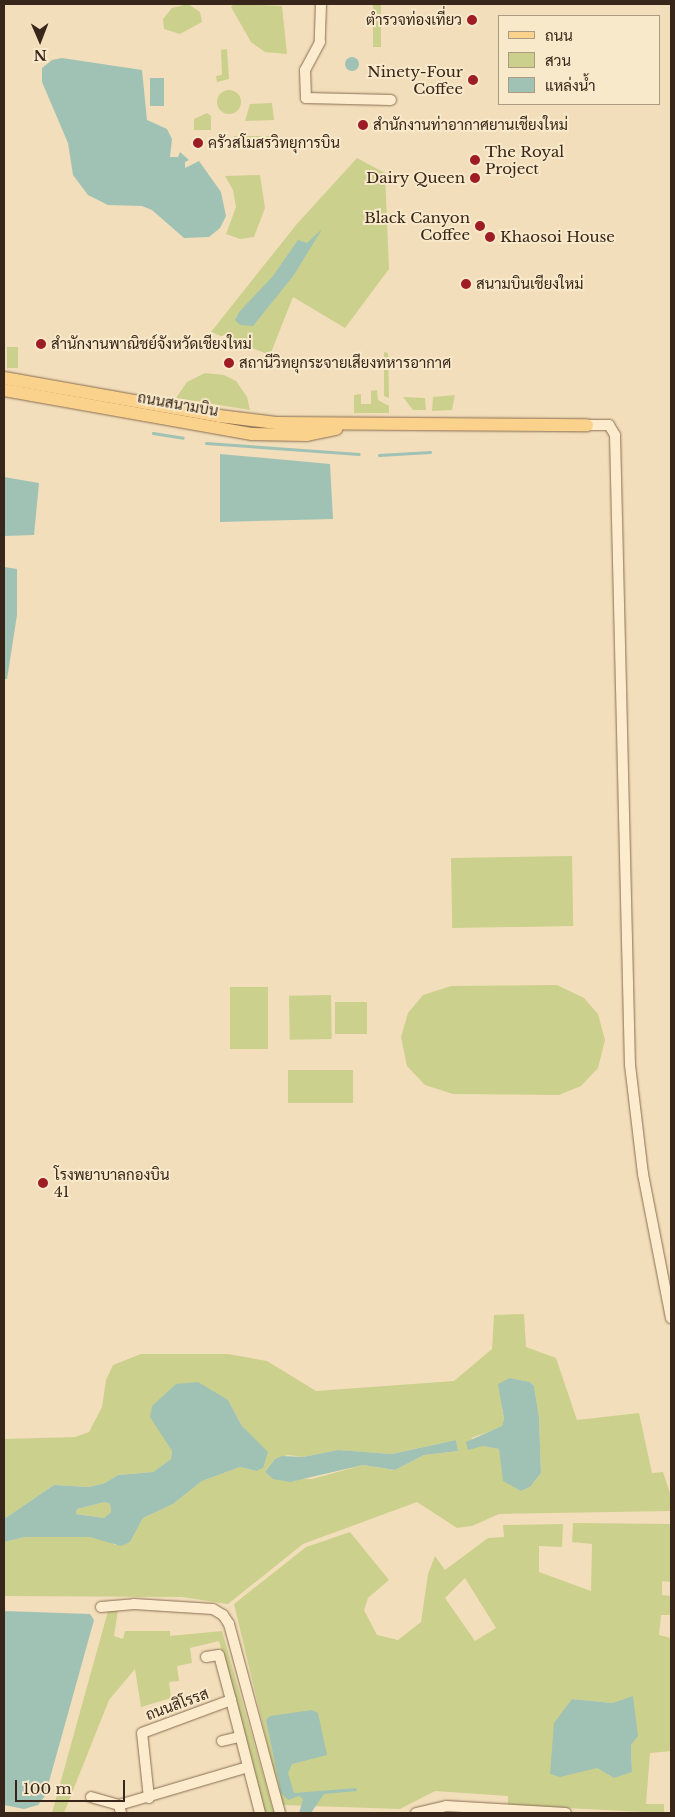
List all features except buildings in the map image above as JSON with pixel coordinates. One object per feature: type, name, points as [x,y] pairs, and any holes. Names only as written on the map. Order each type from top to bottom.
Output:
[{"type":"main road","name":"ถนนสนามบิน","points":[[4,378],[234,419],[346,426],[587,425]]},
{"type":"main road","name":"ถนนสนามบิน","points":[[4,390],[252,434],[307,435],[346,426]]},
{"type":"street","points":[[321,4],[320,42],[305,70],[306,98],[391,100]]},
{"type":"street","points":[[587,425],[610,425],[615,435],[630,1073],[643,1174],[671,1318]]},
{"type":"street","points":[[101,1607],[143,1605],[213,1610],[223,1615],[228,1624],[280,1813]]},
{"type":"street","points":[[206,1657],[218,1653],[221,1658],[231,1700]]},
{"type":"street","name":"ถนนสิโรรส","points":[[149,1798],[142,1733],[231,1700],[260,1813]]},
{"type":"street","points":[[222,1740],[240,1737]]},
{"type":"street","points":[[91,1797],[120,1809],[248,1767]]},
{"type":"street","points":[[416,1813],[446,1806],[566,1813]]},
{"type":"green space","points":[[188,4],[200,12],[202,22],[180,34],[164,29],[163,19],[172,8]]},
{"type":"green space","points":[[234,4],[282,6],[287,54],[265,52],[251,42],[231,7]]},
{"type":"green space","points":[[373,4],[381,4],[381,47],[373,47]]},
{"type":"green space","points":[[227,49],[229,79],[217,82],[216,76],[222,75],[221,50]]},
{"type":"green space","points":[[229,90],[234,91],[240,97],[240,107],[234,113],[229,114],[224,113],[218,107],[217,102],[218,97],[224,91]]},
{"type":"green space","points":[[272,103],[274,120],[245,121],[250,104]]},
{"type":"green space","points":[[207,113],[211,116],[211,130],[194,130],[194,119]]},
{"type":"green space","points":[[234,136],[271,136],[271,145],[234,145]]},
{"type":"green space","points":[[357,158],[385,173],[389,269],[345,328],[293,297],[270,355],[211,332],[296,225]]},
{"type":"green space","points":[[260,175],[265,208],[254,237],[240,239],[226,234],[236,207],[233,190],[225,176]]},
{"type":"green space","points":[[7,347],[18,347],[18,368],[7,368]]},
{"type":"green space","points":[[384,352],[388,353],[389,398],[384,396]]},
{"type":"green space","points":[[205,373],[224,375],[236,381],[247,397],[250,410],[176,398],[187,382]]},
{"type":"green space","points":[[377,390],[378,400],[389,406],[389,413],[354,413],[354,395],[361,394],[361,404],[371,404],[371,391]]},
{"type":"green space","points":[[455,395],[452,410],[432,411],[433,397]]},
{"type":"green space","points":[[403,397],[425,398],[426,410],[413,410]]},
{"type":"green space","points":[[572,856],[573,926],[452,928],[451,858]]},
{"type":"green space","points":[[557,985],[584,998],[598,1014],[605,1040],[598,1068],[581,1086],[559,1095],[453,1094],[425,1085],[407,1066],[401,1037],[408,1013],[423,995],[451,986]]},
{"type":"green space","points":[[230,987],[268,987],[268,1049],[230,1049]]},
{"type":"green space","points":[[331,995],[332,1039],[290,1040],[289,996]]},
{"type":"green space","points":[[335,1002],[367,1002],[367,1034],[335,1034]]},
{"type":"green space","points":[[288,1070],[353,1070],[353,1103],[288,1103]]},
{"type":"green space","points":[[524,1314],[526,1347],[556,1358],[577,1420],[639,1413],[652,1473],[663,1472],[671,1496],[671,1511],[499,1514],[472,1526],[457,1528],[417,1502],[303,1544],[228,1604],[182,1597],[4,1596],[4,1542],[25,1537],[90,1537],[106,1539],[115,1545],[130,1542],[143,1518],[173,1504],[202,1481],[240,1467],[256,1471],[261,1448],[242,1426],[228,1400],[166,1441],[172,1451],[171,1459],[153,1472],[118,1475],[105,1483],[89,1487],[54,1485],[4,1519],[4,1439],[75,1437],[89,1432],[102,1407],[106,1380],[113,1365],[141,1354],[228,1354],[267,1361],[316,1391],[454,1381],[492,1349],[494,1315]],"holes":[[[510,1378],[530,1382],[534,1386],[539,1417],[541,1473],[530,1487],[521,1491],[502,1462],[499,1449],[483,1446],[471,1438],[502,1427],[504,1419],[502,1408]],[[456,1440],[458,1451],[424,1455],[395,1470],[363,1465],[312,1479],[273,1479],[265,1472],[275,1459],[288,1455],[303,1457],[338,1450],[392,1454]]]},
{"type":"green space","points":[[105,1502],[110,1504],[111,1512],[104,1518],[76,1514],[77,1509]]},
{"type":"green space","points":[[573,1523],[671,1524],[671,1582],[662,1581],[662,1595],[671,1596],[670,1615],[661,1615],[659,1635],[671,1638],[671,1751],[650,1753],[646,1804],[664,1804],[664,1813],[508,1805],[508,1796],[435,1791],[400,1809],[282,1805],[234,1604],[306,1547],[350,1532],[389,1580],[368,1598],[364,1610],[377,1635],[398,1640],[421,1622],[428,1574],[435,1556],[445,1570],[488,1538],[504,1537],[503,1525],[563,1524],[562,1547],[539,1546],[539,1572],[591,1591],[592,1544],[572,1542]],"holes":[[[465,1578],[496,1628],[475,1641],[445,1598]],[[572,1699],[613,1703],[631,1745],[632,1771],[614,1778],[597,1768]]]},
{"type":"green space","points":[[118,1610],[114,1636],[123,1639],[125,1631],[170,1631],[170,1636],[222,1631],[274,1813],[263,1813],[261,1808],[219,1641],[190,1648],[192,1663],[177,1666],[179,1681],[169,1682],[171,1698],[141,1707],[135,1669],[109,1700],[64,1813],[52,1813],[108,1611]]},
{"type":"water","points":[[349,57],[355,57],[359,64],[355,71],[349,71],[345,67],[345,61]]},
{"type":"water","points":[[62,58],[142,70],[147,120],[167,129],[172,139],[170,157],[178,157],[180,152],[189,160],[185,162],[185,168],[199,161],[221,192],[226,216],[220,228],[209,237],[184,238],[152,210],[142,206],[108,205],[88,195],[73,175],[68,143],[42,82],[42,68],[52,60]]},
{"type":"water","points":[[150,78],[164,78],[164,106],[150,106]]},
{"type":"water","points":[[322,229],[294,275],[253,326],[240,325],[235,320],[240,311],[273,276],[298,240],[307,243]]},
{"type":"water","points":[[220,454],[330,464],[333,519],[220,522]]},
{"type":"water","points":[[4,477],[39,483],[34,535],[4,536]]},
{"type":"water","points":[[4,567],[17,569],[17,615],[7,679],[4,679]]},
{"type":"water","points":[[510,1378],[530,1382],[534,1386],[539,1417],[541,1473],[530,1487],[521,1491],[503,1481],[499,1449],[483,1446],[468,1450],[466,1442],[502,1426],[504,1419],[498,1384]]},
{"type":"water","points":[[198,1382],[228,1400],[242,1426],[268,1452],[263,1468],[256,1471],[240,1467],[202,1481],[173,1504],[143,1518],[130,1542],[121,1546],[90,1537],[25,1537],[4,1542],[4,1519],[54,1485],[89,1487],[105,1483],[118,1475],[153,1472],[171,1459],[172,1451],[150,1417],[152,1406],[176,1384]],"holes":[[[105,1502],[110,1504],[111,1512],[104,1518],[76,1514],[77,1509]]]},
{"type":"water","points":[[456,1440],[458,1451],[424,1455],[395,1470],[363,1465],[290,1482],[273,1479],[265,1472],[275,1459],[282,1456],[303,1457],[338,1450],[392,1454]]},
{"type":"water","points":[[4,1611],[90,1614],[94,1620],[45,1796],[38,1805],[24,1809],[4,1805]]},
{"type":"water","points":[[633,1696],[638,1736],[631,1745],[632,1772],[614,1778],[597,1768],[560,1777],[550,1774],[554,1723],[572,1699],[613,1703]]},
{"type":"water","points":[[312,1710],[318,1713],[327,1755],[292,1764],[288,1773],[294,1793],[356,1788],[357,1791],[324,1794],[311,1813],[299,1813],[303,1799],[299,1796],[288,1800],[281,1793],[266,1720],[270,1716]]},
{"type":"waterway","points":[[153,433],[183,438]]},
{"type":"waterway","points":[[206,443],[359,454]]},
{"type":"waterway","points":[[379,455],[430,452]]},
{"type":"place","name":"ตำรวจท่องเที่ยว","points":[[472,20]]},
{"type":"place","name":"Ninety-Four Coffee","points":[[473,80]]},
{"type":"place","name":"สำนักงานท่าอากาศยานเชียงใหม่","points":[[363,125]]},
{"type":"place","name":"ครัวสโมสรวิทยุการบิน","points":[[198,143]]},
{"type":"place","name":"The Royal Project","points":[[475,160]]},
{"type":"place","name":"Dairy Queen","points":[[475,178]]},
{"type":"place","name":"Black Canyon Coffee","points":[[480,226]]},
{"type":"place","name":"Khaosoi House","points":[[490,237]]},
{"type":"place","name":"สนามบินเชียงใหม่","points":[[466,284]]},
{"type":"place","name":"สำนักงานพาณิชย์จังหวัดเชียงใหม่","points":[[41,344]]},
{"type":"place","name":"สถานีวิทยุกระจายเสียงทหารอากาศ","points":[[229,363]]},
{"type":"place","name":"โรงพยาบาลกองบิน 41","points":[[43,1183]]}]
